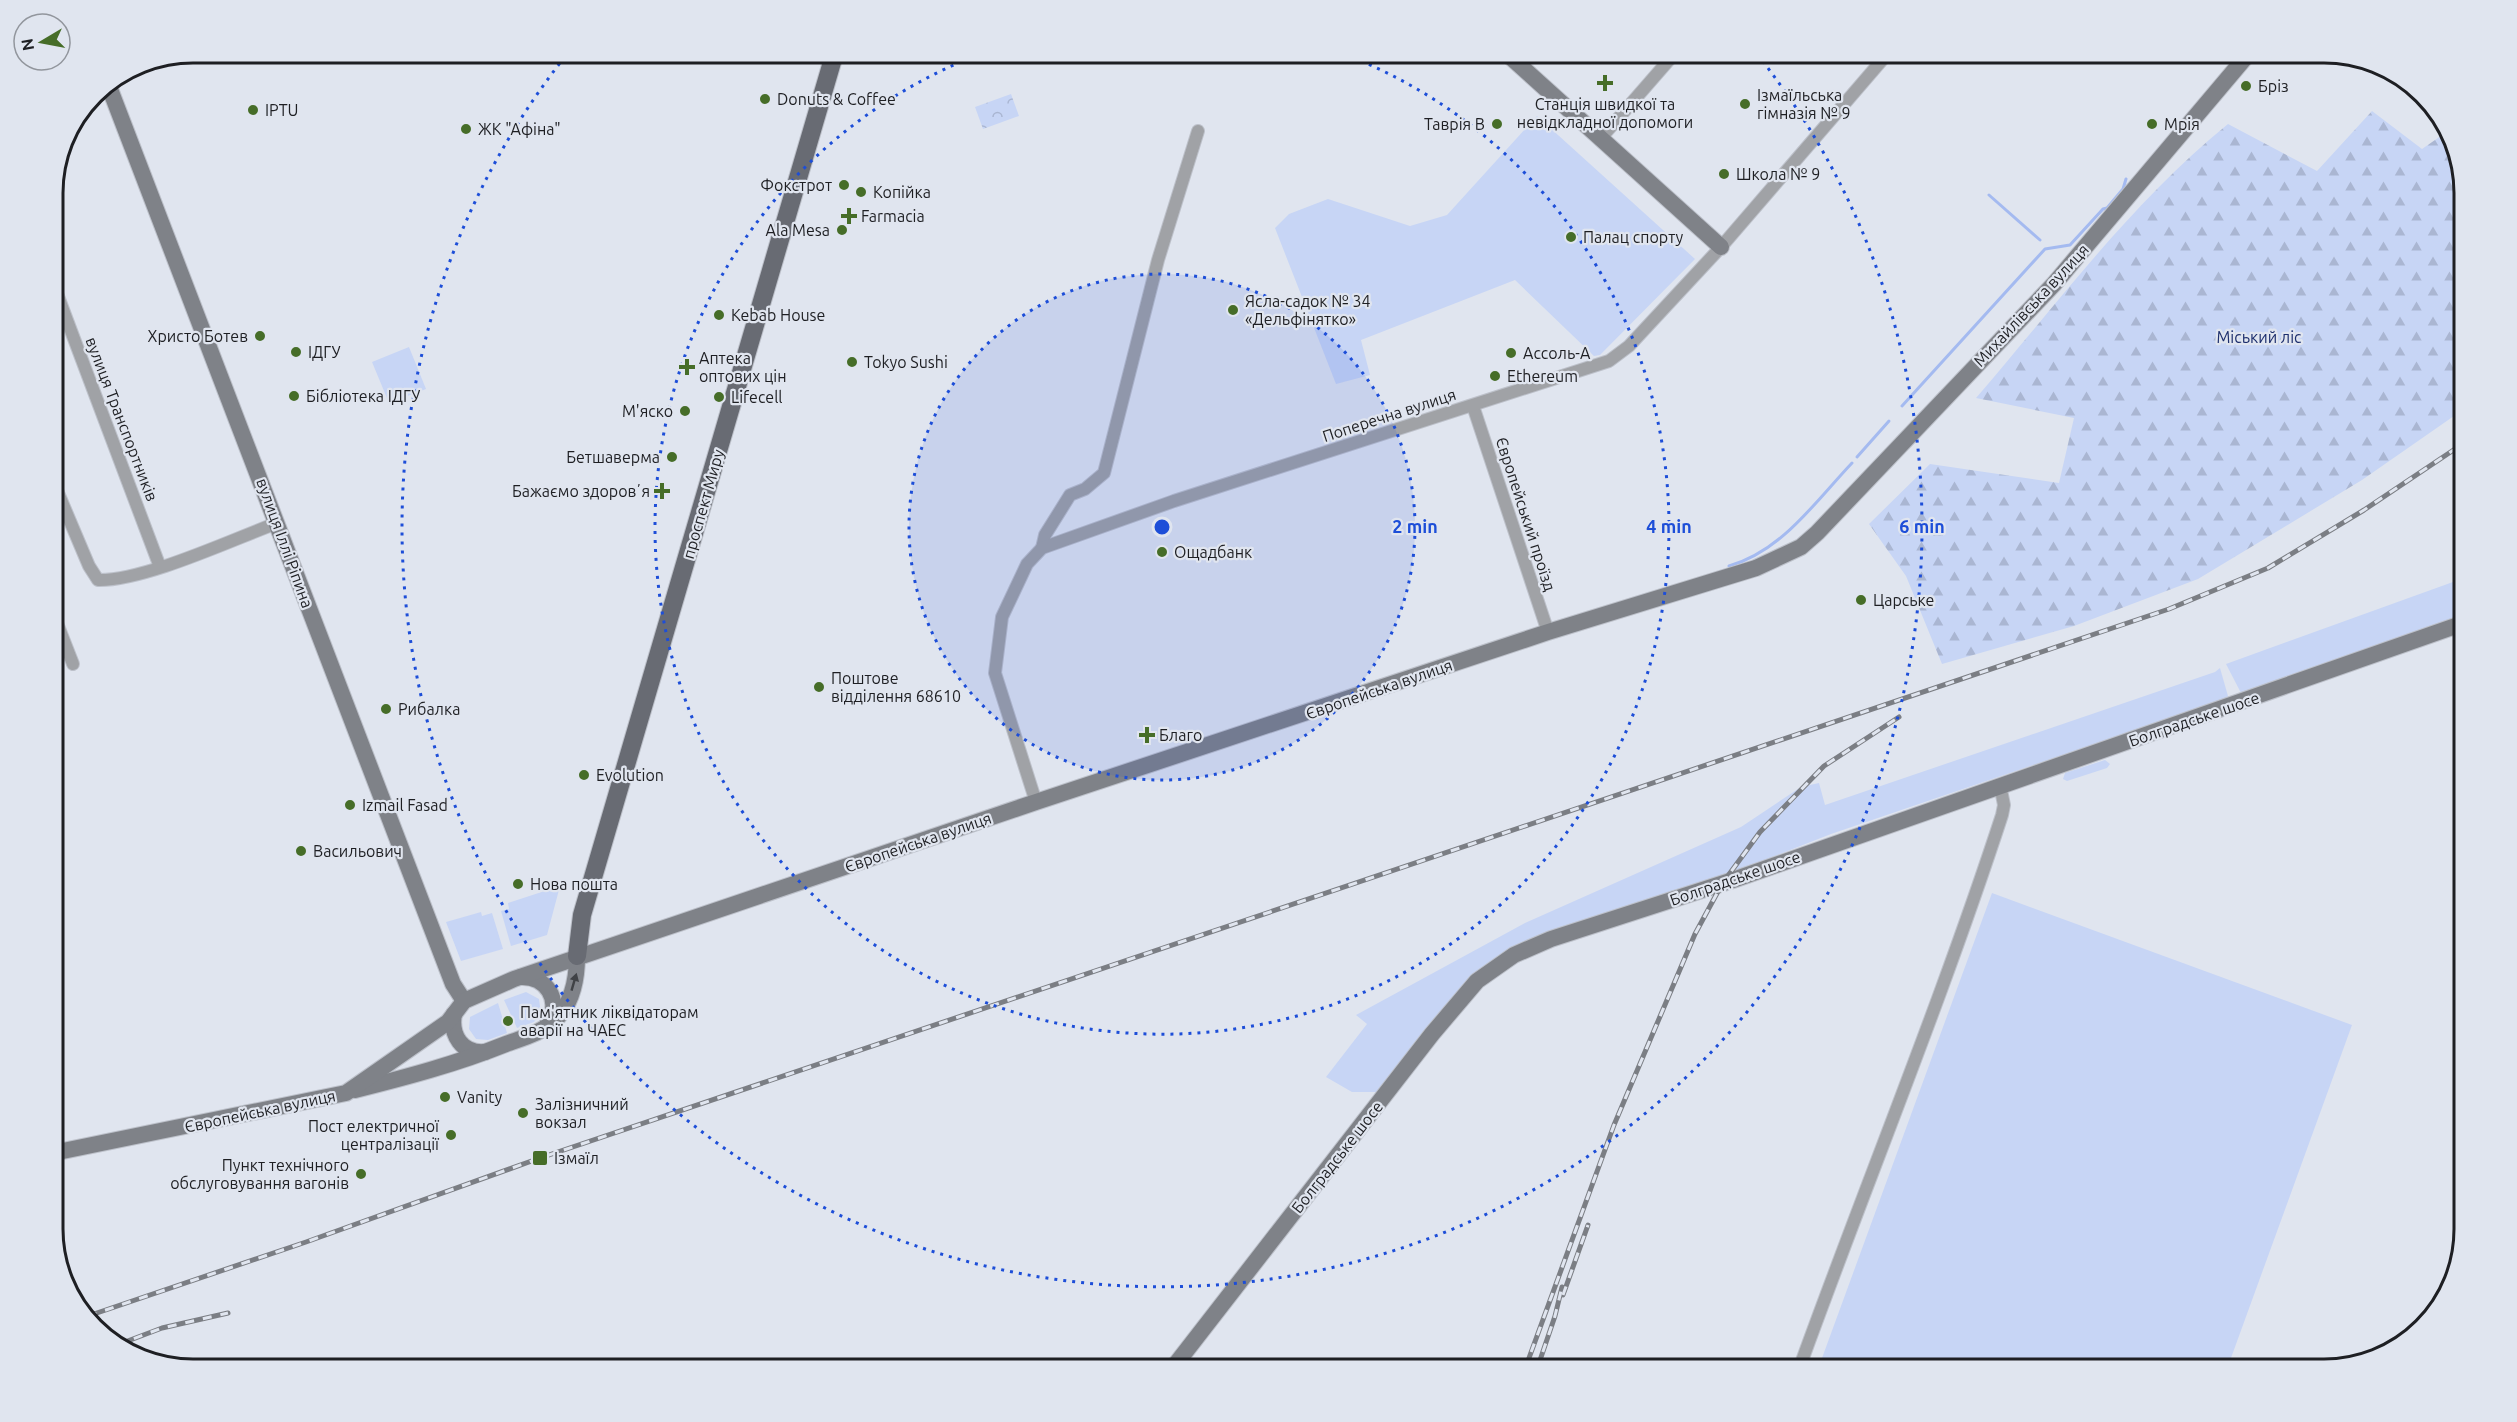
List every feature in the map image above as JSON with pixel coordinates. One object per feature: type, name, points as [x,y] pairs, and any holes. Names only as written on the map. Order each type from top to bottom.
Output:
[{"type":"main road","name":"проспект Миру","points":[[577,956],[582,915],[832,63]]},
{"type":"main road","points":[[1517,63],[1721,247]]},
{"type":"main road","name":"Михайлівська вулиця","points":[[1801,547],[1817,533],[2054,284],[2241,63]]},
{"type":"main road","name":"вулиця Іллі Ріпина","points":[[111,92],[446,966],[459,1007],[453,1030],[461,1044],[474,1052],[490,1051]]},
{"type":"main road","name":"Європейська вулиця","points":[[63,1151],[346,1093],[444,1025],[459,1007],[514,979],[1548,632],[1756,568],[1801,547]]},
{"type":"main road","name":"Болградське шосе","points":[[1181,1359],[1432,1034],[1477,981],[1498,966],[1551,939],[1732,880],[2454,626]]},
{"type":"main road","points":[[346,1093],[451,1066],[546,1027],[565,1007],[577,973],[577,956]]},
{"type":"main road","points":[[514,979],[533,978],[549,990],[554,1009],[546,1027]]},
{"type":"main road","points":[[396,1058],[405,1077]]},
{"type":"street","points":[[1601,138],[1666,63]]},
{"type":"street","name":"Поперечна вулиця","points":[[1042,548],[1185,498],[1609,361],[1629,346],[1721,247],[1879,63]]},
{"type":"street","points":[[1036,802],[995,673],[1002,617],[1027,564],[1042,548],[1045,534],[1070,495],[1085,489],[1104,473],[1158,260],[1198,131]]},
{"type":"street","name":"вулиця Транспортників","points":[[63,310],[160,567]]},
{"type":"street","name":"Європейський проїзд","points":[[1473,406],[1548,632]]},
{"type":"street","points":[[63,515],[98,579],[113,580],[160,567],[277,523]]},
{"type":"street","points":[[63,638],[73,664]]},
{"type":"street","points":[[1803,1359],[1848,1234],[1900,1105],[1978,889],[2002,815],[2000,785]]},
{"type":"green space","points":[[1011,94],[1019,116],[983,129],[975,107]]},
{"type":"green space","name":"Міський ліс","points":[[2372,111],[2422,149],[2441,136],[2452,167],[2454,184],[2454,416],[2362,480],[2198,579],[2074,626],[1942,664],[1906,576],[1869,524],[1930,464],[2059,483],[2074,418],[1976,398],[2127,220],[2193,154],[2228,124],[2317,171]]},
{"type":"green space","points":[[1537,116],[1695,259],[1600,355],[1594,356],[1515,280],[1361,340],[1370,375],[1336,384],[1275,228],[1289,214],[1328,199],[1410,226],[1447,215]]},
{"type":"green space","points":[[409,347],[426,389],[389,403],[372,362]]},
{"type":"green space","points":[[2454,582],[2454,621],[2241,693],[2226,664]]},
{"type":"green space","points":[[2220,668],[2228,696],[2224,700],[1831,834],[1729,874],[1531,939],[1377,1092],[1352,1092],[1326,1077],[1367,1024],[1356,1015],[1525,923],[1741,827],[1801,787],[1819,783],[1825,805],[2215,672]]},
{"type":"green space","points":[[2105,760],[2110,764],[2107,768],[2067,781],[2063,779],[2065,773]]},
{"type":"green space","points":[[560,886],[547,935],[511,946],[501,911],[509,909],[508,903]]},
{"type":"green space","points":[[1992,893],[2352,1025],[2231,1359],[1822,1359]]},
{"type":"green space","points":[[481,912],[482,916],[492,913],[503,949],[461,961],[446,922]]},
{"type":"green space","points":[[526,992],[539,999],[541,1014],[534,1022],[517,1028],[504,1000]]},
{"type":"green space","points":[[498,1003],[507,1033],[488,1040],[476,1039],[469,1029],[470,1017]]},
{"type":"waterway","points":[[1902,406],[2045,249],[2070,245],[2103,209],[2107,208],[2123,189],[2126,179]]},
{"type":"waterway","points":[[1989,195],[2040,240]]},
{"type":"waterway","points":[[1857,457],[1889,421]]},
{"type":"waterway","points":[[1729,566],[1748,559],[1781,537],[1811,509],[1852,463]]},
{"type":"railway","points":[[95,1314],[306,1242],[540,1158],[2169,609],[2268,568],[2364,510],[2454,450]]},
{"type":"railway","points":[[1529,1359],[1614,1125],[1695,934],[1722,884],[1760,832],[1824,766],[1899,717]]},
{"type":"railway","points":[[1563,1295],[1588,1225]]},
{"type":"railway","points":[[1540,1359],[1562,1287]]},
{"type":"railway","points":[[127,1341],[162,1328],[228,1313]]},
{"type":"place","name":"Станція швидкої та невідкладної допомоги","points":[[1605,83]]},
{"type":"place","name":"Бріз","points":[[2246,86]]},
{"type":"place","name":"Donuts & Coffee","points":[[765,99]]},
{"type":"place","name":"Ізмаїльська гімназія № 9","points":[[1745,104]]},
{"type":"place","name":"IPTU","points":[[253,110]]},
{"type":"place","name":"Таврія В","points":[[1497,124]]},
{"type":"place","name":"Мрія","points":[[2152,124]]},
{"type":"place","name":"ЖК \"Афіна\"","points":[[466,129]]},
{"type":"place","name":"Школа № 9","points":[[1724,174]]},
{"type":"place","name":"Фокстрот","points":[[844,185]]},
{"type":"place","name":"Копійка","points":[[861,192]]},
{"type":"place","name":"Farmacia","points":[[849,216]]},
{"type":"place","name":"Ala Mesa","points":[[842,230]]},
{"type":"place","name":"Палац спорту","points":[[1571,237]]},
{"type":"place","name":"Ясла-садок № 34 «Дельфінятко»","points":[[1233,310]]},
{"type":"place","name":"Kebab House","points":[[719,315]]},
{"type":"place","name":"Христо Ботев","points":[[260,336]]},
{"type":"place","name":"ІДГУ","points":[[296,352]]},
{"type":"place","name":"Ассоль-А","points":[[1511,353]]},
{"type":"place","name":"Tokyo Sushi","points":[[852,362]]},
{"type":"place","name":"Аптека оптових цін","points":[[687,367]]},
{"type":"place","name":"Ethereum","points":[[1495,376]]},
{"type":"place","name":"Бібліотека ІДГУ","points":[[294,396]]},
{"type":"place","name":"Lifecell","points":[[719,397]]},
{"type":"place","name":"М'яско","points":[[685,411]]},
{"type":"place","name":"Бетшаверма","points":[[672,457]]},
{"type":"place","name":"Бажаємо здоровʼя","points":[[662,491]]},
{"type":"place","name":"Ощадбанк","points":[[1162,552]]},
{"type":"place","name":"Царське","points":[[1861,600]]},
{"type":"place","name":"Поштове відділення 68610","points":[[819,687]]},
{"type":"place","name":"Рибалка","points":[[386,709]]},
{"type":"place","name":"Благо","points":[[1147,735]]},
{"type":"place","name":"Evolution","points":[[584,775]]},
{"type":"place","name":"Izmail Fasad","points":[[350,805]]},
{"type":"place","name":"Васильович","points":[[301,851]]},
{"type":"place","name":"Нова пошта","points":[[518,884]]},
{"type":"place","name":"Пам'ятник ліквідаторам аварії на ЧАЕС","points":[[508,1021]]},
{"type":"place","name":"Vanity","points":[[445,1097]]},
{"type":"place","name":"Залізничний вокзал","points":[[523,1113]]},
{"type":"place","name":"Пост електричної централізації","points":[[451,1135]]},
{"type":"place","name":"Ізмаїл","points":[[540,1158]]},
{"type":"place","name":"Пункт технічного обслуговування вагонів","points":[[361,1174]]}]
